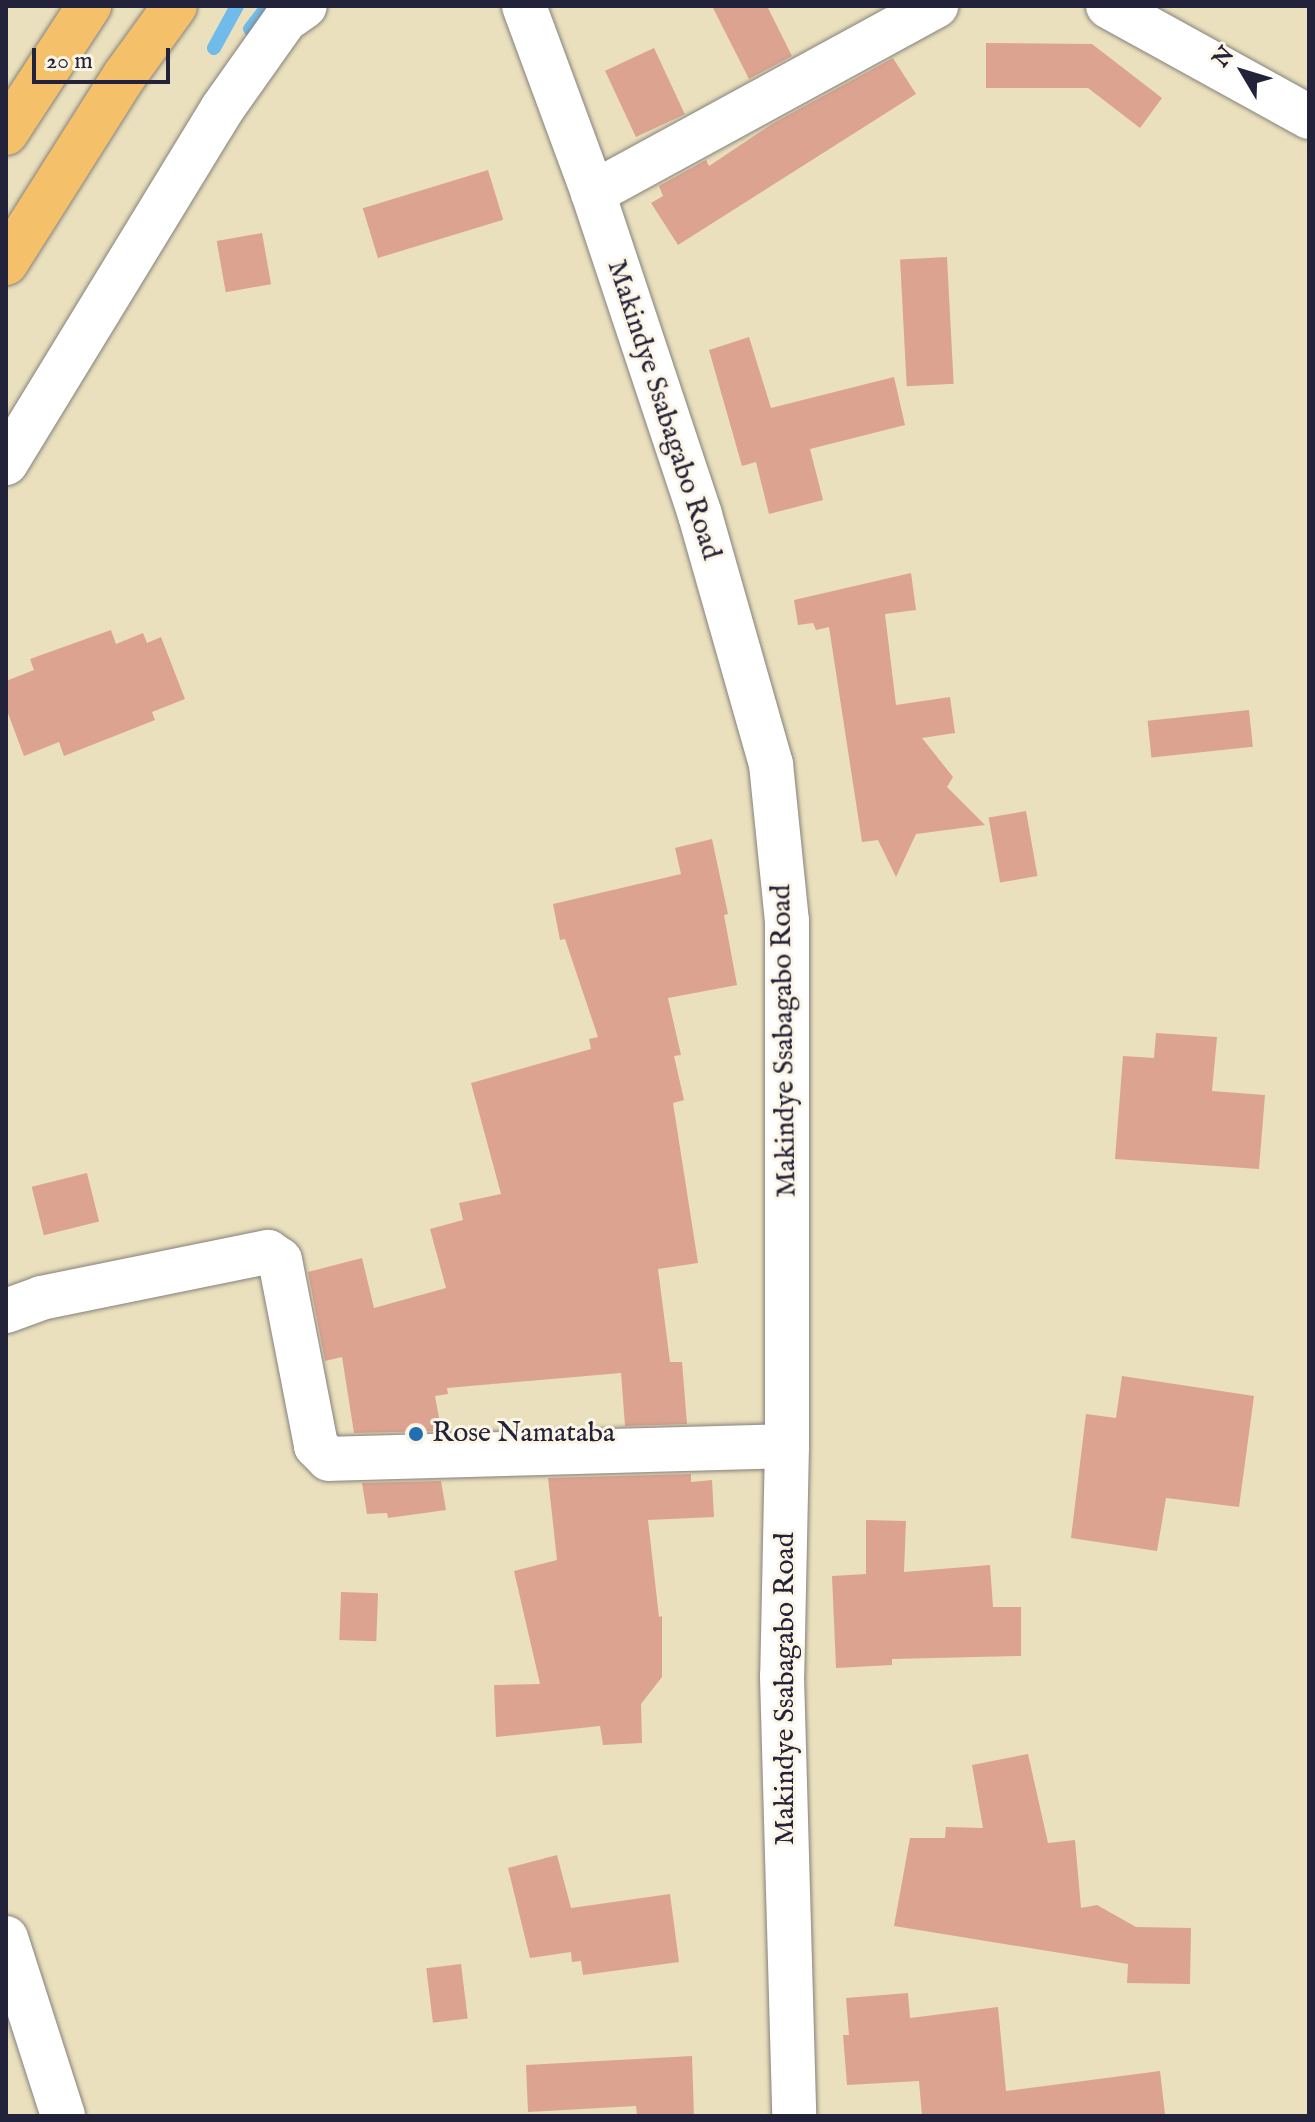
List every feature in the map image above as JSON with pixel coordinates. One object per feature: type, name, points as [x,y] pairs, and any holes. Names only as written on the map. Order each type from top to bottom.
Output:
[{"type":"highway","points":[[6,133],[89,6]]},
{"type":"highway","points":[[6,263],[125,75],[175,6]]},
{"type":"street","points":[[6,463],[222,109],[285,20],[305,6]]},
{"type":"street","name":"Makindye Ssabagabo Road","points":[[524,6],[593,193],[700,515],[771,764],[787,921],[787,1446],[782,1676],[794,2116]]},
{"type":"street","points":[[547,6],[569,128]]},
{"type":"street","points":[[593,193],[936,6]]},
{"type":"street","points":[[1108,6],[1309,117]]},
{"type":"street","points":[[6,1311],[41,1298],[268,1252],[280,1260],[316,1446],[329,1459],[787,1446]]},
{"type":"street","points":[[6,1938],[63,2116]]},
{"type":"building","points":[[712,6],[767,6],[792,56],[749,79]]},
{"type":"building","points":[[986,43],[1092,44],[1162,98],[1140,128],[1088,88],[986,88]]},
{"type":"building","points":[[654,48],[685,114],[636,137],[605,71]]},
{"type":"building","points":[[893,58],[916,94],[678,245],[651,203],[663,196],[659,186],[706,160],[709,166],[772,124]]},
{"type":"building","points":[[488,170],[503,220],[378,258],[363,208]]},
{"type":"building","points":[[262,233],[271,284],[226,292],[217,241]]},
{"type":"building","points":[[947,257],[954,384],[907,386],[900,259]]},
{"type":"building","points":[[749,337],[771,408],[894,377],[905,425],[810,449],[823,500],[769,514],[756,462],[742,466],[709,350]]},
{"type":"building","points":[[911,573],[916,610],[885,614],[896,705],[950,697],[955,733],[922,738],[953,777],[947,787],[985,825],[916,834],[896,877],[878,840],[862,842],[829,627],[816,630],[813,623],[798,625],[794,600]]},
{"type":"building","points":[[111,630],[116,644],[143,633],[147,643],[161,637],[185,699],[152,712],[155,720],[64,756],[59,742],[24,756],[6,708],[6,681],[34,670],[30,659]]},
{"type":"building","points":[[1249,710],[1253,747],[1151,757],[1148,721]]},
{"type":"building","points":[[1026,811],[1037,876],[1000,883],[989,818]]},
{"type":"building","points":[[712,839],[728,914],[724,915],[737,985],[668,998],[681,1055],[674,1056],[684,1100],[673,1103],[698,1263],[658,1269],[670,1362],[682,1362],[687,1424],[625,1426],[621,1373],[447,1388],[448,1394],[435,1396],[439,1418],[432,1419],[434,1431],[354,1433],[342,1357],[325,1361],[308,1272],[362,1258],[374,1308],[446,1288],[430,1229],[463,1220],[459,1203],[501,1194],[471,1083],[591,1049],[589,1039],[598,1037],[565,939],[560,940],[553,904],[681,874],[675,848]]},
{"type":"building","points":[[1156,1033],[1217,1037],[1212,1091],[1265,1095],[1259,1169],[1115,1159],[1123,1056],[1154,1058]]},
{"type":"building","points":[[87,1173],[99,1222],[44,1235],[32,1187]]},
{"type":"building","points":[[1122,1376],[1254,1396],[1239,1507],[1166,1498],[1157,1551],[1071,1538],[1086,1414],[1116,1418]]},
{"type":"building","points":[[691,1474],[691,1482],[712,1480],[714,1517],[648,1520],[659,1617],[662,1616],[662,1677],[641,1704],[642,1743],[603,1745],[600,1726],[496,1737],[494,1685],[540,1684],[514,1571],[557,1560],[548,1478]]},
{"type":"building","points":[[441,1481],[446,1510],[388,1518],[387,1513],[367,1514],[362,1483]]},
{"type":"building","points":[[866,1520],[906,1521],[904,1572],[990,1565],[993,1607],[1021,1607],[1021,1656],[892,1659],[892,1665],[836,1668],[832,1576],[866,1574]]},
{"type":"building","points":[[341,1592],[378,1593],[376,1641],[339,1640]]},
{"type":"building","points":[[1028,1754],[1048,1843],[1075,1840],[1081,1908],[1097,1905],[1136,1927],[1191,1928],[1190,1984],[1127,1983],[1128,1964],[894,1926],[910,1838],[945,1838],[946,1827],[983,1828],[972,1765]]},
{"type":"building","points":[[557,1855],[571,1908],[670,1894],[679,1962],[583,1975],[581,1961],[572,1962],[571,1952],[530,1958],[508,1868]]},
{"type":"building","points":[[461,1964],[468,2019],[433,2023],[426,1968]]},
{"type":"building","points":[[908,1993],[910,2018],[998,2007],[1006,2091],[1160,2071],[1165,2114],[922,2116],[919,2081],[847,2085],[843,2035],[849,2035],[846,1998]]},
{"type":"building","points":[[692,2056],[694,2116],[637,2116],[636,2106],[528,2112],[526,2065]]},
{"type":"waterway","points":[[214,48],[237,6]]},
{"type":"waterway","points":[[250,29],[268,6]]},
{"type":"place","name":"Rose Namataba","points":[[416,1434]]}]
